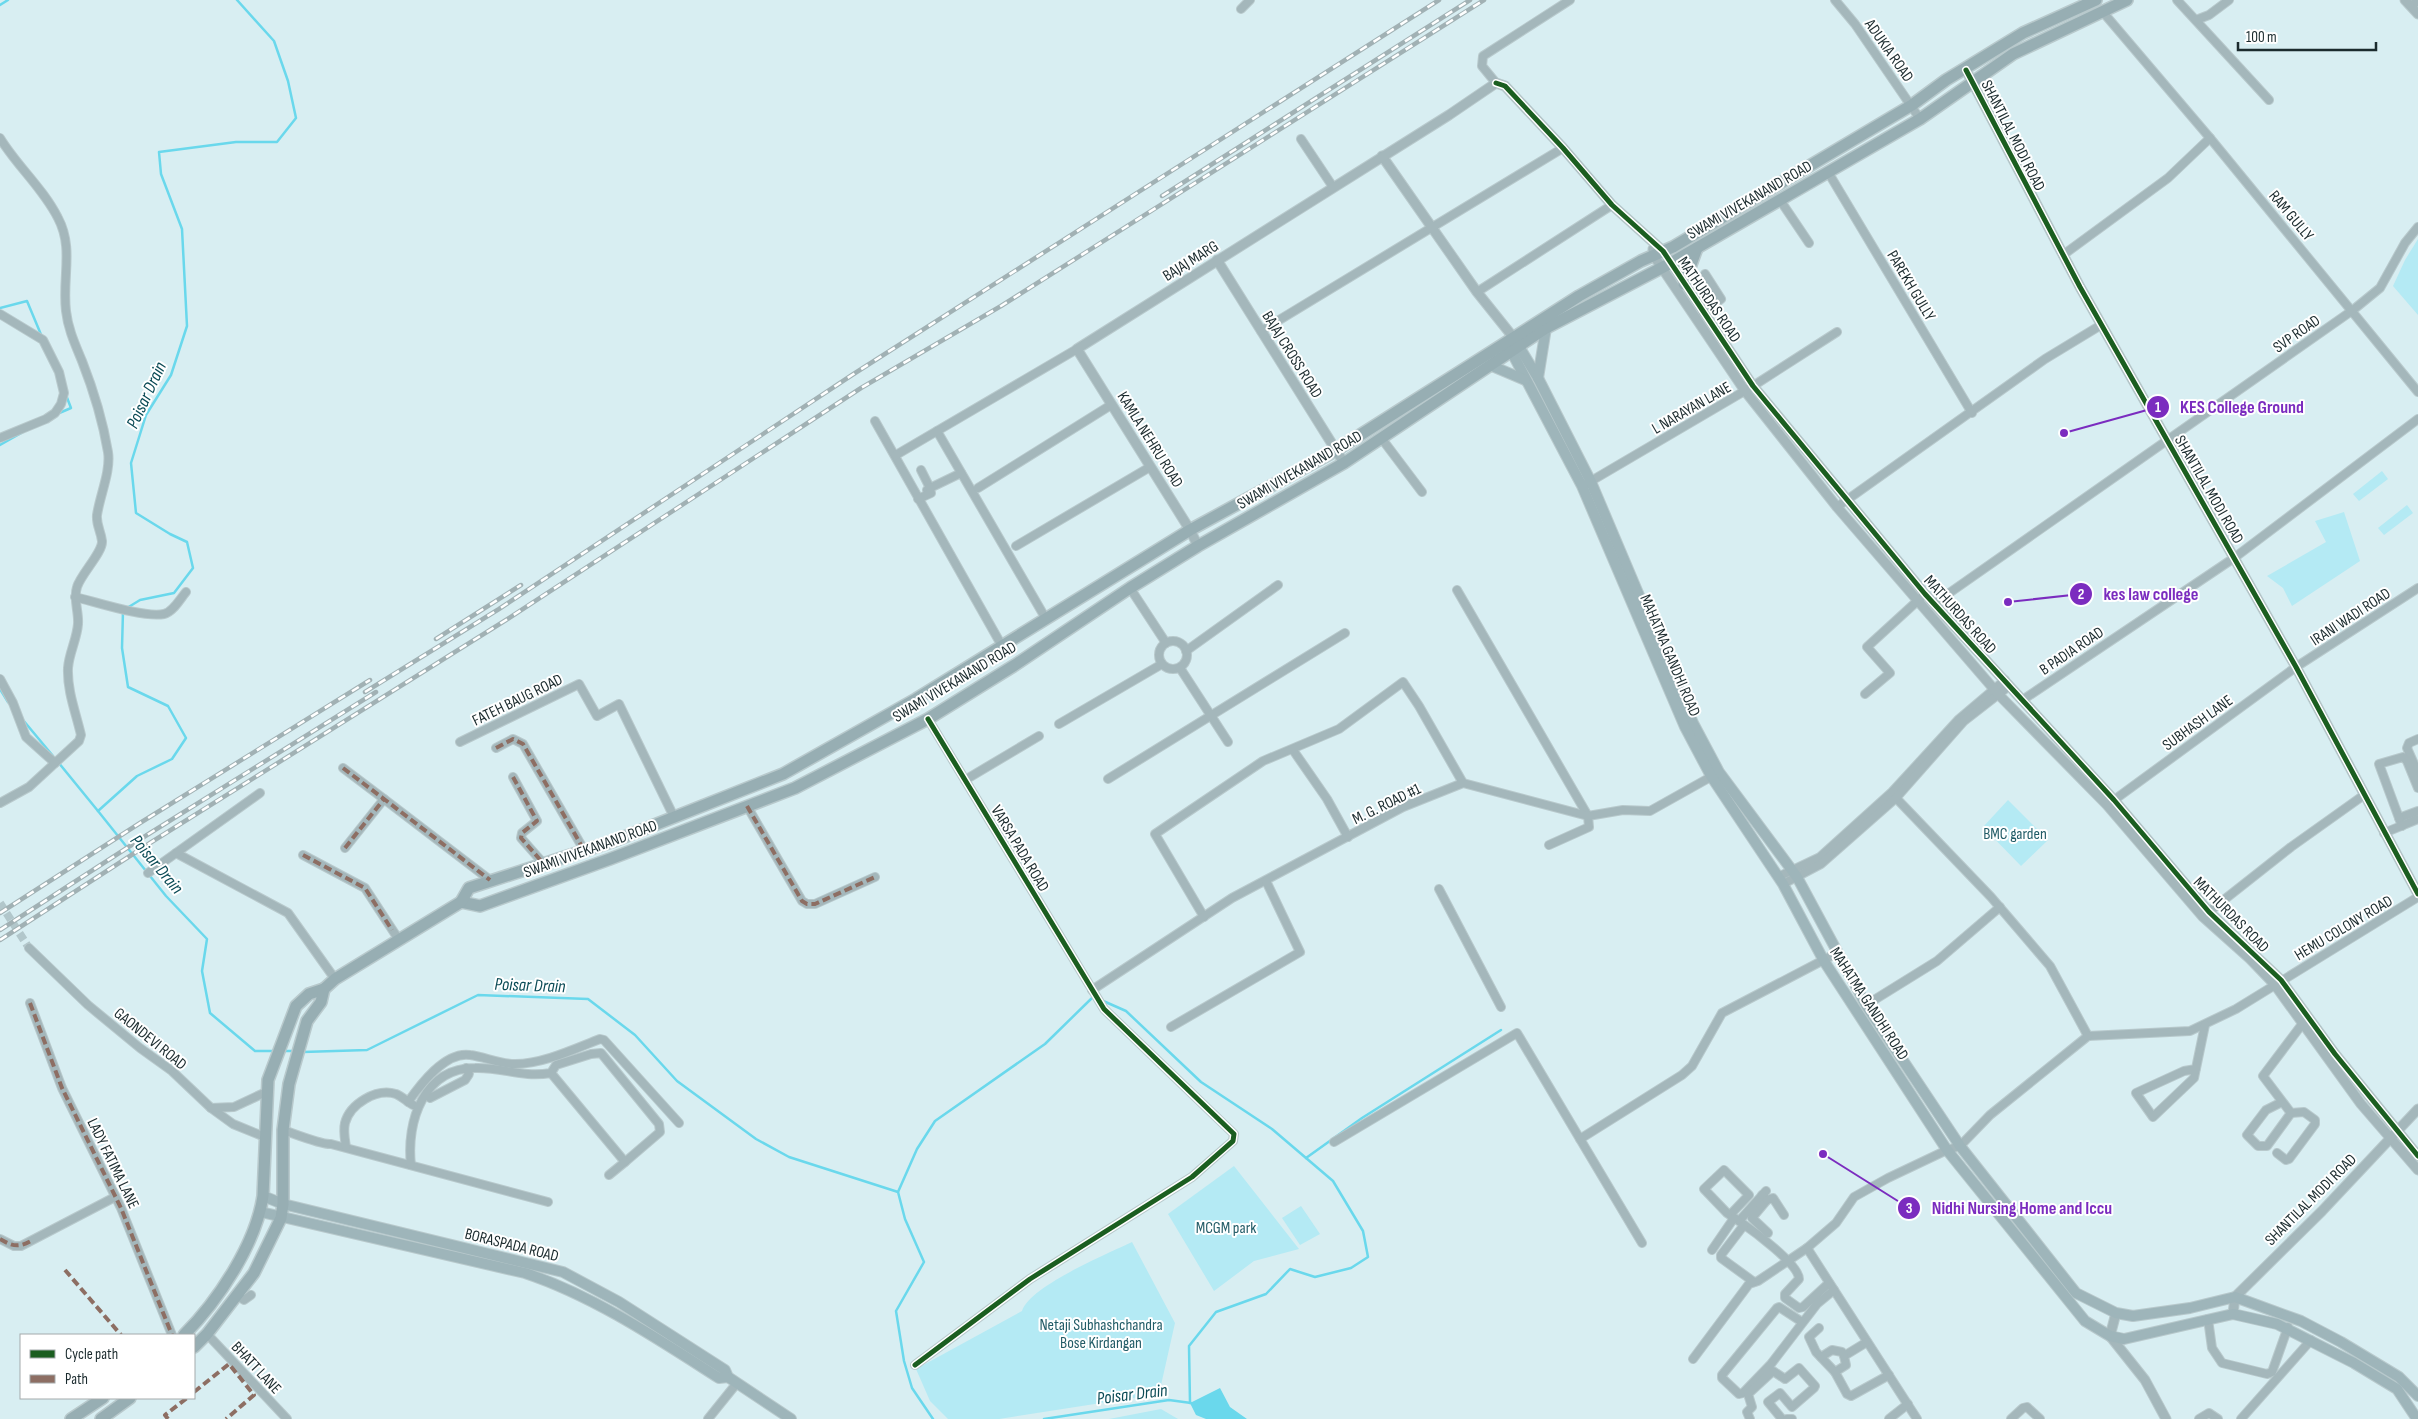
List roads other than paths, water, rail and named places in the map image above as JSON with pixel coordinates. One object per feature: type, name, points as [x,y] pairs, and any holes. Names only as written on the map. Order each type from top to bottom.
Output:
[{"type":"main road","name":"SWAMI VIVEKANAND ROAD","points":[[195,1346],[207,1334],[254,1273],[280,1218],[283,1204],[284,1130],[289,1084],[308,1021],[321,1002],[324,988],[335,979],[461,902],[470,888],[584,850],[783,774],[916,699],[1190,530],[1335,450],[1579,296],[1659,254],[1912,105],[1946,80],[1966,70],[2023,33],[2096,0]]},
{"type":"main road","name":"SWAMI VIVEKANAND ROAD","points":[[461,902],[480,906],[610,860],[795,788],[928,719],[1198,546],[1344,463],[1382,439],[1546,328],[1697,248],[1920,119],[1972,81],[2033,43],[2127,0]]},
{"type":"main road","points":[[1684,284],[1697,248]]},
{"type":"main road","points":[[1538,378],[1546,328]]},
{"type":"main road","name":"MAHATMA GANDHI ROAD","points":[[1509,339],[1526,381],[1586,484]]},
{"type":"main road","name":"MAHATMA GANDHI ROAD","points":[[1515,350],[1538,378],[1694,723],[1715,774],[1780,880],[1824,961],[1947,1150],[2085,1321],[2110,1336],[2124,1339],[2233,1314],[2288,1328],[2354,1363],[2396,1389],[2417,1419]]},
{"type":"main road","points":[[1492,366],[1526,381]]},
{"type":"main road","name":"MAHATMA GANDHI ROAD","points":[[1715,774],[1795,873],[1866,1005],[1960,1146],[2076,1293],[2116,1313],[2133,1316],[2190,1308],[2235,1296]]},
{"type":"main road","points":[[185,1334],[198,1321],[222,1287],[241,1254],[261,1212],[267,1086],[296,1006],[309,994],[324,988]]},
{"type":"main road","name":"BORASPADA ROAD","points":[[263,1196],[283,1204],[563,1272],[619,1302],[725,1370],[728,1377],[791,1419]]},
{"type":"main road","name":"BORASPADA ROAD","points":[[261,1212],[280,1218],[525,1273],[557,1284],[635,1326],[719,1378],[728,1377]]},
{"type":"main road","points":[[2235,1296],[2301,1320],[2398,1377],[2417,1394]]},
{"type":"main road","points":[[71,1419],[101,1399]]},
{"type":"main road","points":[[101,1419],[129,1399]]},
{"type":"street","points":[[1241,9],[1250,0]]},
{"type":"street","points":[[1477,292],[1612,205],[1563,148],[1505,86],[1496,83],[1482,66],[1482,56],[1570,0]]},
{"type":"street","name":"ADUKIA ROAD","points":[[1835,0],[1912,105],[1920,119]]},
{"type":"street","points":[[2177,0],[2269,100]]},
{"type":"street","points":[[2196,20],[2209,15],[2229,0]]},
{"type":"street","points":[[2405,0],[2418,14]]},
{"type":"street","name":"RAM GULLY","points":[[2102,11],[2210,138],[2418,392]]},
{"type":"street","name":"SHANTILAL MODI ROAD","points":[[1966,70],[2101,325],[2296,667],[2418,896]]},
{"type":"street","name":"BAJAJ MARG","points":[[896,455],[1077,349],[1496,83]]},
{"type":"street","points":[[0,138],[43,193],[59,218],[66,237],[68,248],[66,309],[68,328],[82,362],[109,457],[97,516],[97,529],[102,540],[101,547],[82,574],[75,597],[78,631],[68,667],[68,685],[81,735],[79,741],[29,787],[0,803]]},
{"type":"street","points":[[1300,138],[1334,187]]},
{"type":"street","points":[[2063,255],[2168,178],[2210,138]]},
{"type":"street","points":[[1261,331],[1563,148]]},
{"type":"street","points":[[1382,156],[1509,339]]},
{"type":"street","name":"PAREKH GULLY","points":[[1828,172],[1972,413]]},
{"type":"street","points":[[1780,200],[1809,243]]},
{"type":"street","name":"MATHURDAS ROAD","points":[[1612,205],[1650,242],[1666,265],[1684,284],[1704,313],[1749,389],[1847,499],[1925,594],[2024,699],[2206,914],[2278,982],[2305,1020]]},
{"type":"street","name":"SVP ROAD","points":[[1935,603],[2352,310],[2380,288],[2405,244],[2418,228]]},
{"type":"street","name":"BAJAJ CROSS ROAD","points":[[1217,260],[1344,463]]},
{"type":"street","points":[[1666,265],[1749,389],[1837,507],[1996,691],[2110,802]]},
{"type":"street","points":[[1704,313],[1722,299],[1705,274]]},
{"type":"street","points":[[0,314],[43,340],[58,372],[64,393],[61,404],[55,413],[46,419],[0,438]]},
{"type":"street","points":[[1837,507],[1972,413],[2045,359],[2101,325]]},
{"type":"street","name":"L NARAYAN LANE","points":[[1586,484],[1749,389],[1838,332]]},
{"type":"street","name":"KAMLA NEHRU ROAD","points":[[1077,349],[1110,405],[1190,530],[1198,546]]},
{"type":"street","points":[[978,488],[1110,405]]},
{"type":"street","name":"B PADIA ROAD","points":[[2024,699],[2234,558],[2418,419]]},
{"type":"street","points":[[875,421],[896,455],[917,497],[1002,646]]},
{"type":"street","points":[[937,431],[1046,619]]},
{"type":"street","points":[[1382,439],[1422,492]]},
{"type":"street","points":[[1016,546],[1150,467]]},
{"type":"street","points":[[921,470],[930,488]]},
{"type":"street","points":[[917,497],[930,488],[961,473]]},
{"type":"street","points":[[1186,651],[1278,585]]},
{"type":"street","points":[[1130,588],[1166,643]]},
{"type":"street","name":"IRANI WADI ROAD","points":[[2296,667],[2418,588]]},
{"type":"street","points":[[1456,590],[1588,816],[1588,827],[1548,845]]},
{"type":"street","points":[[75,597],[141,613],[164,614],[186,592]]},
{"type":"street","points":[[1864,694],[1890,673],[1867,647],[1925,594]]},
{"type":"street","points":[[1108,779],[1345,633]]},
{"type":"street","points":[[1177,641],[1186,651],[1186,660],[1180,668],[1170,669],[1162,664],[1159,651],[1166,643],[1177,641]]},
{"type":"street","points":[[1059,724],[1162,664]]},
{"type":"street","name":"SUBHASH LANE","points":[[2110,802],[2296,667]]},
{"type":"street","points":[[1180,668],[1228,742]]},
{"type":"street","points":[[0,679],[13,703],[26,737],[56,763]]},
{"type":"street","points":[[1204,917],[1155,834],[1264,760],[1293,750],[1339,728],[1403,682],[1419,706],[1463,784],[1588,816],[1623,810],[1650,811],[1715,774]]},
{"type":"street","points":[[1795,873],[1820,857],[1885,799],[1959,719],[2007,683]]},
{"type":"street","name":"FATEH BAUG ROAD","points":[[460,742],[579,684],[597,716],[619,704],[674,817]]},
{"type":"street","points":[[1780,880],[1821,864],[1896,798],[1964,721],[1996,691]]},
{"type":"street","name":"VARSA PADA ROAD","points":[[916,1365],[1030,1279],[1184,1182],[1233,1141],[1234,1134],[1228,1126],[1187,1090],[1104,1009],[928,719]]},
{"type":"street","points":[[965,780],[1039,736]]},
{"type":"street","points":[[496,748],[513,739],[523,744],[584,850]]},
{"type":"street","points":[[2418,739],[2409,743],[2407,748],[2418,773]]},
{"type":"street","points":[[1293,750],[1327,799],[1348,837]]},
{"type":"street","points":[[2401,822],[2379,764],[2403,757],[2418,788]]},
{"type":"street","points":[[343,768],[490,880]]},
{"type":"street","points":[[513,777],[537,821],[522,833],[521,838],[543,863]]},
{"type":"street","name":"M. G. ROAD #1","points":[[1092,990],[1232,898],[1404,807],[1463,784]]},
{"type":"street","points":[[148,873],[260,793]]},
{"type":"street","points":[[2206,914],[2291,847],[2364,795]]},
{"type":"street","points":[[1693,1360],[1749,1284],[1807,1248],[1836,1223],[1854,1197],[1947,1150],[1960,1146],[1990,1115],[2088,1036],[2050,966],[2000,907],[1896,798]]},
{"type":"street","points":[[345,848],[384,799]]},
{"type":"street","points":[[747,806],[802,901],[807,904],[815,904],[874,877]]},
{"type":"street","points":[[2384,833],[2418,811]]},
{"type":"street","points":[[2401,822],[2418,819]]},
{"type":"street","points":[[176,853],[288,913],[335,979]]},
{"type":"street","points":[[303,856],[365,888],[399,940]]},
{"type":"street","points":[[1170,1027],[1300,952],[1266,881]]},
{"type":"street","points":[[1439,889],[1501,1007]]},
{"type":"street","name":"HEMU COLONY ROAD","points":[[2088,1036],[2190,1031],[2236,1009],[2418,896]]},
{"type":"street","points":[[1866,1005],[1937,961],[2000,907]]},
{"type":"street","name":"GAONDEVI ROAD","points":[[29,948],[88,1005],[140,1048],[172,1071],[211,1108],[233,1124],[264,1137]]},
{"type":"street","points":[[1580,1139],[1682,1075],[1692,1066],[1722,1013],[1837,953]]},
{"type":"street","name":"LADY FATIMA LANE","points":[[30,1003],[62,1088],[115,1197],[172,1334]]},
{"type":"street","points":[[2291,1113],[2263,1076],[2305,1020]]},
{"type":"street","points":[[2305,1020],[2418,1156]]},
{"type":"street","points":[[2305,1020],[2390,1139],[2418,1170]]},
{"type":"street","points":[[2196,1069],[2184,1071],[2136,1093],[2154,1117],[2194,1078],[2196,1069],[2205,1024]]},
{"type":"street","points":[[1334,1142],[1517,1033],[1642,1243]]},
{"type":"street","points":[[408,1102],[427,1079],[452,1058],[467,1054],[504,1063],[528,1063],[600,1039],[604,1040],[679,1123]]},
{"type":"street","points":[[411,1165],[410,1131],[423,1096],[440,1078],[455,1069],[477,1068],[532,1076],[551,1073],[556,1065],[590,1054],[601,1053],[660,1124],[660,1132],[609,1175]]},
{"type":"street","points":[[430,1098],[465,1080],[469,1074],[466,1068]]},
{"type":"street","points":[[551,1073],[625,1162]]},
{"type":"street","points":[[211,1108],[234,1107],[267,1086]]},
{"type":"street","points":[[346,1147],[344,1126],[351,1110],[358,1103],[384,1094],[396,1094],[418,1109]]},
{"type":"street","points":[[2277,1153],[2286,1160],[2289,1159],[2315,1124],[2315,1120],[2304,1112],[2291,1113],[2267,1146],[2258,1146],[2247,1138],[2247,1134],[2266,1110],[2282,1102]]},
{"type":"street","name":"SHANTILAL MODI ROAD","points":[[2235,1296],[2322,1211],[2418,1109]]},
{"type":"street","points":[[284,1130],[317,1142],[346,1147],[548,1202]]},
{"type":"street","points":[[1754,1282],[1721,1258],[1721,1255],[1737,1220],[1749,1195],[1724,1170],[1704,1190],[1737,1220],[1786,1260],[1800,1276],[1785,1294],[1785,1298],[1799,1308],[1803,1307],[1829,1283]]},
{"type":"street","points":[[1765,1195],[1777,1200],[1784,1215]]},
{"type":"street","points":[[1712,1250],[1737,1220],[1765,1195]]},
{"type":"street","points":[[1765,1195],[1752,1218],[1768,1233]]},
{"type":"street","points":[[0,1239],[14,1246],[21,1246],[115,1197]]},
{"type":"street","points":[[1807,1248],[1917,1419]]},
{"type":"street","points":[[1802,1322],[1779,1307],[1777,1308],[1722,1375],[1722,1378],[1739,1394],[1743,1393],[1771,1364],[1802,1322],[1834,1290]]},
{"type":"street","points":[[237,1295],[244,1300],[251,1295]]},
{"type":"street","points":[[2233,1314],[2235,1296]]},
{"type":"street","points":[[2116,1313],[2110,1336],[2145,1380],[2166,1419]]},
{"type":"street","points":[[2208,1319],[2212,1348],[2222,1363],[2267,1374],[2272,1372],[2288,1328]]},
{"type":"street","points":[[1819,1328],[1809,1337],[1821,1357],[1835,1372],[1847,1394],[1851,1396],[1889,1375]]},
{"type":"street","name":"BHATT LANE","points":[[207,1334],[286,1419]]},
{"type":"street","points":[[2241,1419],[2278,1380],[2310,1340]]},
{"type":"street","points":[[1844,1356],[1867,1342]]},
{"type":"street","points":[[1821,1357],[1832,1350],[1842,1352],[1846,1365],[1835,1372]]},
{"type":"street","points":[[1750,1419],[1747,1412],[1752,1407],[1748,1394],[1773,1371],[1776,1370],[1785,1379],[1799,1368],[1815,1386],[1792,1406],[1780,1393],[1768,1402],[1782,1419]]},
{"type":"street","points":[[708,1419],[737,1383]]},
{"type":"street","points":[[1889,1419],[1908,1404]]},
{"type":"street","points":[[2011,1419],[2023,1408],[2027,1407],[2040,1419]]},
{"type":"street","points":[[2199,1419],[2209,1413],[2218,1419]]},
{"type":"street","points":[[1787,1419],[1792,1419]]},
{"type":"water","points":[[1220,1388],[1230,1407],[1247,1419],[1206,1419],[1196,1415],[1190,1403]]},
{"type":"waterway","name":"Poisar Drain","points":[[0,5],[8,0]]},
{"type":"waterway","name":"Poisar Drain","points":[[127,608],[140,600],[174,593],[193,568],[187,542],[136,513],[131,463],[146,415],[171,375],[187,326],[182,229],[161,174],[159,152],[236,142],[277,142],[296,118],[288,81],[274,41],[237,0]]},
{"type":"waterway","points":[[0,308],[27,301],[42,337]]},
{"type":"waterway","points":[[57,414],[71,408],[66,395]]},
{"type":"waterway","points":[[0,445],[23,432]]},
{"type":"waterway","name":"Poisar Drain","points":[[123,611],[122,648],[128,687],[168,706],[186,738],[172,759],[137,776],[98,811],[166,896],[207,939],[202,971],[210,1013],[255,1051],[275,1051]]},
{"type":"waterway","points":[[0,689],[8,702]]},
{"type":"waterway","points":[[23,720],[53,756]]},
{"type":"waterway","points":[[58,762],[98,811]]},
{"type":"waterway","name":"Poisar Drain","points":[[303,1052],[367,1050],[478,995],[588,999],[635,1035],[677,1081],[756,1139],[789,1157],[898,1192],[905,1219],[924,1262],[896,1311],[904,1361],[912,1388],[933,1419]]},
{"type":"waterway","points":[[898,1192],[917,1149],[935,1121],[1045,1044],[1094,996]]},
{"type":"waterway","points":[[1101,1000],[1126,1011],[1201,1082],[1272,1129],[1333,1181],[1363,1231],[1368,1257],[1351,1268],[1315,1277],[1290,1269],[1266,1294],[1216,1312],[1189,1346],[1190,1403]]},
{"type":"waterway","points":[[1306,1158],[1362,1118],[1501,1030]]},
{"type":"waterway","name":"Poisar Drain","points":[[283,1051],[295,1051]]},
{"type":"waterway","name":"Poisar Drain","points":[[1044,1419],[1169,1400],[1191,1403]]},
{"type":"tunnel","points":[[0,903],[29,948]]},
{"type":"railway","points":[[365,692],[499,609],[852,375],[1439,0]]},
{"type":"railway","points":[[1162,196],[1470,0]]},
{"type":"railway","points":[[0,940],[150,843],[506,620],[861,388],[1001,306],[1484,0]]},
{"type":"railway","points":[[436,639],[521,585]]},
{"type":"railway","points":[[0,913],[140,823],[370,680]]},
{"type":"railway","points":[[0,930],[147,835],[376,692]]},
{"type":"place","name":"KES College Ground","points":[[2064,433]]},
{"type":"place","name":"kes law college","points":[[2008,602]]},
{"type":"place","name":"Nidhi Nursing Home and Iccu","points":[[1823,1154]]},
{"type":"park label","name":"BMC garden","points":[[2015,833]]},
{"type":"park label","name":"MCGM park","points":[[1226,1227]]},
{"type":"park label","name":"Netaji Subhashchandra Bose Kirdangan","points":[[1101,1333]]}]
